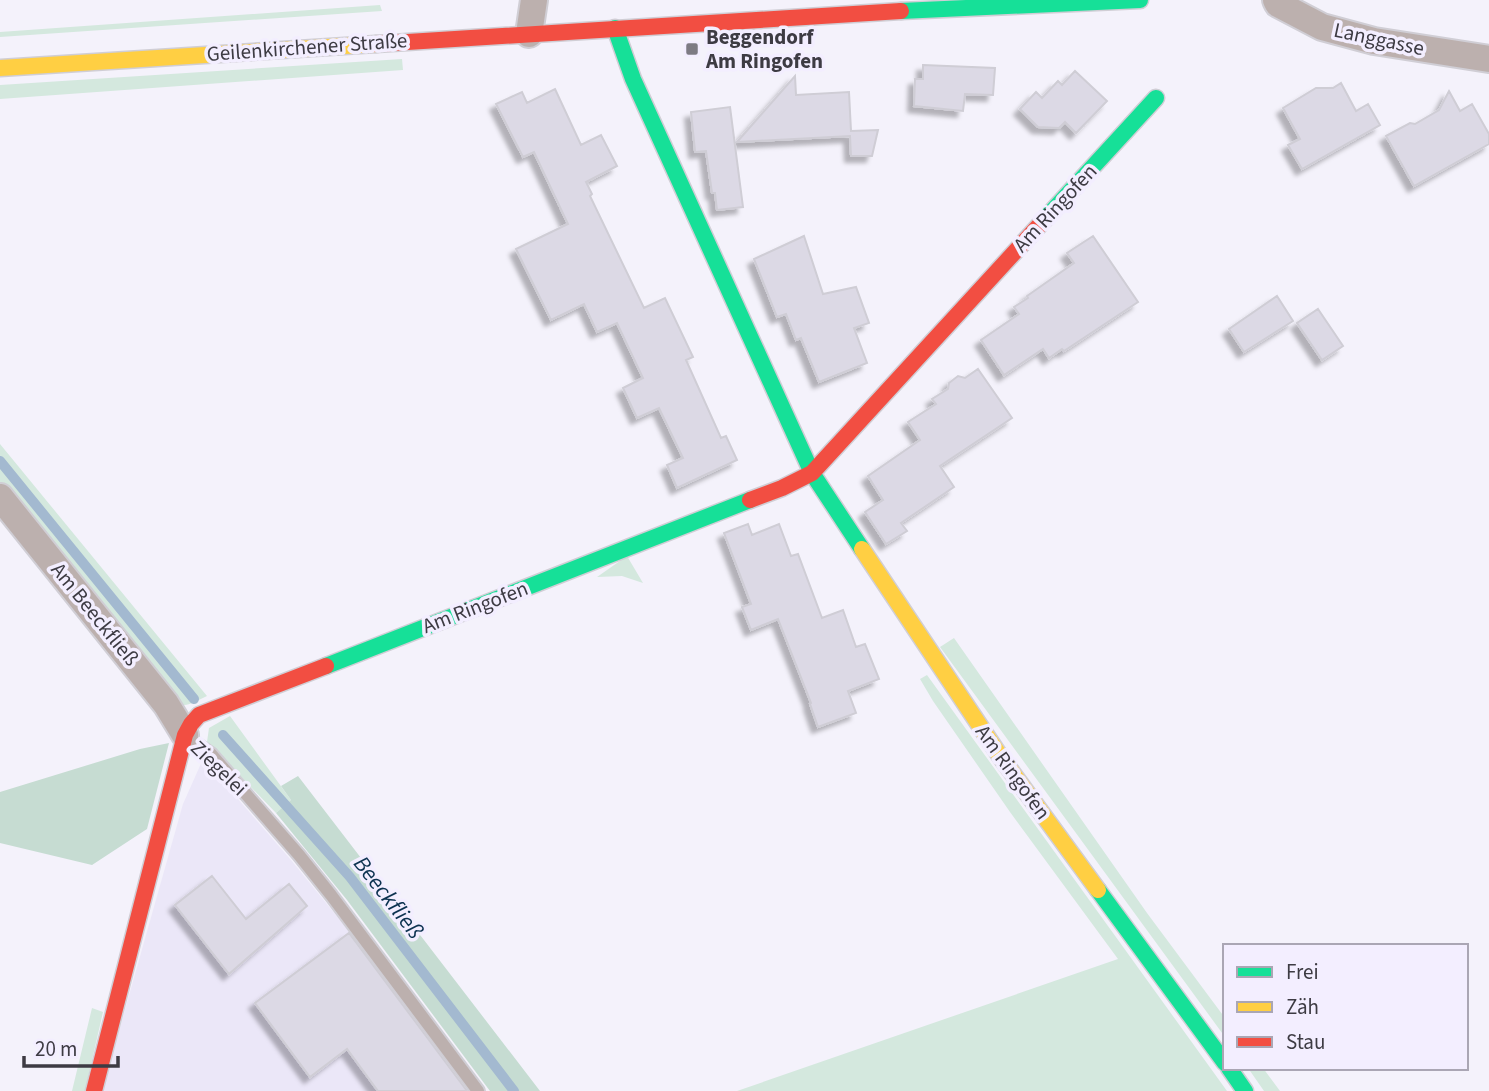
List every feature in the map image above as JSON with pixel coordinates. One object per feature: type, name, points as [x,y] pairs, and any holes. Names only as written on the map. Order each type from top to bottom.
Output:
[{"type":"street","points":[[529,34],[534,0]]},
{"type":"street","name":"Geilenkirchener Straße","points":[[0,68],[529,34],[896,6],[1140,0]]},
{"type":"street","name":"Langgasse","points":[[1276,0],[1278,4],[1322,27],[1374,40],[1489,59]]},
{"type":"street","name":"Am Ringofen","points":[[615,28],[633,79],[812,473],[1000,755],[1223,1060]]},
{"type":"street","name":"Am Ringofen","points":[[185,735],[199,715],[782,488],[812,473],[1156,98]]},
{"type":"street","name":"Am Beeckfließ","points":[[0,497],[166,704],[185,735]]},
{"type":"street","name":"Ziegelei","points":[[94,1091],[185,735]]},
{"type":"street","points":[[1230,1070],[1245,1091]]},
{"type":"lane","name":"Ziegelei","points":[[185,735],[211,754],[299,855],[478,1091]]},
{"type":"shaded area","points":[[203,759],[340,920],[469,1091],[102,1091],[183,804]]},
{"type":"green space","points":[[380,5],[382,11],[0,37],[0,32]]},
{"type":"green space","points":[[402,59],[403,70],[0,99],[0,85]]},
{"type":"green space","points":[[0,444],[207,696],[184,705],[166,690],[0,483]]},
{"type":"green space","points":[[627,556],[643,583],[622,576],[597,577]]},
{"type":"green space","points":[[954,638],[1147,913],[1223,1015],[1223,1034],[940,647]]},
{"type":"green space","points":[[927,675],[1227,1091],[737,1091],[1118,959],[1010,812],[933,701],[920,679]]},
{"type":"green space","points":[[230,716],[291,800],[276,813],[207,742],[209,728]]},
{"type":"green space","points":[[169,743],[147,829],[92,865],[0,843],[0,792],[140,749]]},
{"type":"green space","points":[[298,776],[540,1091],[490,1091],[347,900],[276,813],[291,800],[281,786]]},
{"type":"green space","points":[[92,1008],[103,1012],[85,1091],[72,1091]]},
{"type":"green space","points":[[1249,1070],[1264,1070],[1280,1091],[1264,1091]]},
{"type":"building","points":[[923,65],[995,68],[993,95],[965,94],[963,111],[914,106],[915,79],[923,79]]},
{"type":"building","points":[[1075,71],[1107,101],[1076,133],[1065,122],[1059,128],[1038,127],[1020,109],[1036,92],[1042,98],[1058,81],[1062,85]]},
{"type":"building","points":[[795,76],[796,95],[849,92],[851,131],[878,130],[872,156],[851,156],[850,136],[737,142]]},
{"type":"building","points":[[1341,83],[1356,111],[1368,104],[1380,125],[1302,169],[1288,145],[1300,139],[1283,108],[1316,88],[1333,88]]},
{"type":"building","points":[[555,89],[581,145],[601,135],[617,166],[586,182],[592,194],[590,196],[644,308],[665,298],[693,357],[686,360],[721,438],[726,436],[737,460],[677,488],[667,465],[683,458],[659,408],[637,418],[623,388],[643,378],[617,323],[597,332],[584,304],[551,320],[516,249],[568,224],[534,152],[523,157],[496,104],[522,92],[527,103]]},
{"type":"building","points":[[1449,91],[1460,111],[1472,104],[1489,134],[1489,144],[1414,186],[1386,136],[1439,110]]},
{"type":"building","points":[[730,107],[743,207],[717,210],[706,151],[695,152],[691,112]]},
{"type":"building","points":[[804,236],[823,294],[856,287],[869,323],[854,328],[867,363],[819,382],[801,338],[796,340],[786,314],[777,317],[754,259]]},
{"type":"building","points":[[1093,236],[1138,302],[1064,351],[1062,349],[1049,358],[1043,349],[1004,375],[981,340],[1019,314],[1014,307],[1028,298],[1027,296],[1074,263],[1067,253]]},
{"type":"building","points":[[1277,296],[1293,321],[1244,352],[1229,329]]},
{"type":"building","points":[[1318,309],[1343,346],[1322,360],[1297,323]]},
{"type":"building","points":[[978,369],[1012,418],[940,466],[954,487],[901,523],[907,531],[886,544],[865,512],[883,500],[868,476],[920,440],[908,422],[936,404],[932,399],[948,389],[949,383],[958,376],[965,378]]},
{"type":"building","points":[[748,524],[752,535],[779,524],[791,556],[798,554],[822,618],[843,610],[856,647],[865,644],[879,679],[848,691],[856,713],[818,727],[778,619],[751,630],[742,607],[751,604],[724,533]]},
{"type":"building","points":[[212,876],[246,919],[289,884],[307,906],[229,974],[175,905]]},
{"type":"building","points":[[349,933],[467,1091],[378,1091],[347,1049],[310,1077],[255,1003]]},
{"type":"waterway","name":"Beeckfließ","points":[[0,461],[194,699]]},
{"type":"waterway","name":"Beeckfließ","points":[[223,735],[350,877],[514,1091]]},
{"type":"traffic: fast","points":[[901,11],[1140,0]]},
{"type":"traffic: fast","points":[[615,28],[633,79],[812,473],[862,549]]},
{"type":"traffic: fast","points":[[1045,219],[1156,98]]},
{"type":"traffic: fast","points":[[326,666],[750,500]]},
{"type":"traffic: fast","points":[[1098,890],[1223,1060]]},
{"type":"traffic: fast","points":[[1230,1070],[1245,1091]]},
{"type":"traffic: slow","points":[[0,68],[376,44]]},
{"type":"traffic: slow","points":[[862,549],[1000,756],[1098,890]]},
{"type":"traffic: jam","points":[[376,44],[901,11]]},
{"type":"traffic: jam","points":[[750,500],[812,473],[1045,219]]},
{"type":"traffic: jam","points":[[94,1091],[185,735],[191,724],[199,715],[326,666]]},
{"type":"place","name":"Beggendorf Am Ringofen","points":[[692,49]]}]
